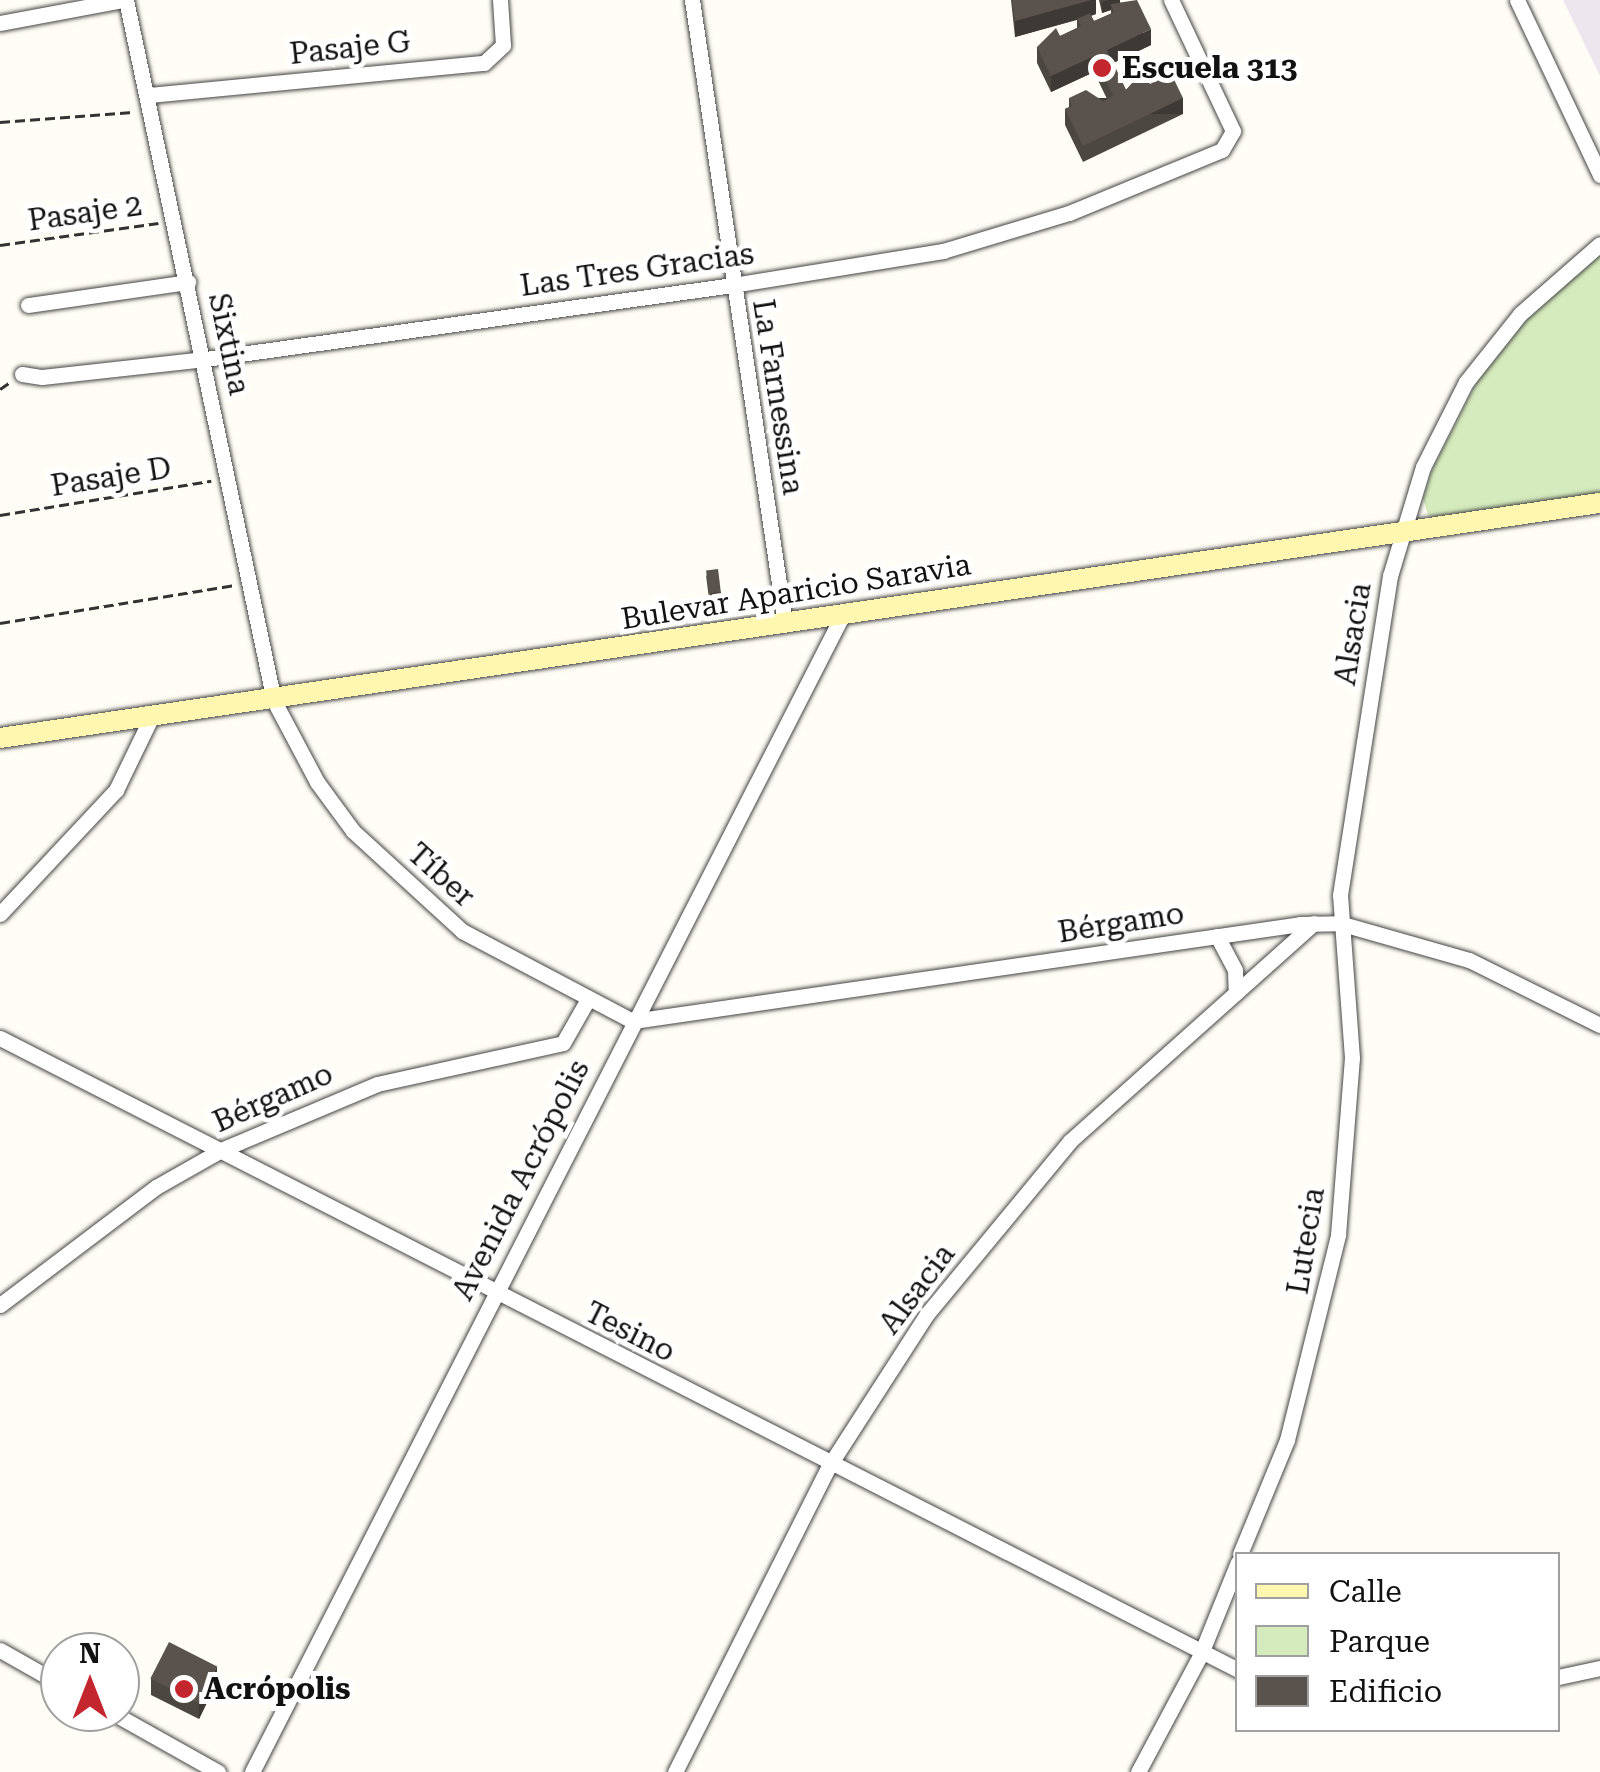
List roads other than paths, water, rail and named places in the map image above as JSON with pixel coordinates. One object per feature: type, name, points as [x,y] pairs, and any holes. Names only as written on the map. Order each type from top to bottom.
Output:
[{"type":"street","points":[[0,22],[124,0]]},
{"type":"street","name":"Sixtina","points":[[124,0],[151,103],[274,701]]},
{"type":"street","name":"Pasaje G","points":[[151,103],[484,62],[503,45],[500,0]]},
{"type":"street","name":"La Farnessina","points":[[692,0],[785,624]]},
{"type":"street","name":"Las Tres Gracias","points":[[22,374],[42,377],[205,359],[733,285],[943,252],[1015,230],[1222,150],[1233,131],[1172,0]]},
{"type":"street","points":[[1517,0],[1600,175]]},
{"type":"street","name":"Alsacia","points":[[1339,923],[1402,532],[1423,466],[1466,382],[1520,314],[1600,244]]},
{"type":"street","points":[[28,305],[188,282]]},
{"type":"street","name":"Bulevar Aparicio Saravia","points":[[0,738],[274,701],[1600,503]]},
{"type":"street","name":"Avenida Acrópolis","points":[[252,1772],[843,614]]},
{"type":"street","name":"Tíber","points":[[274,701],[340,815],[420,897],[462,931],[587,1001],[634,1022]]},
{"type":"street","points":[[0,914],[116,790],[151,718]]},
{"type":"street","name":"Alsacia","points":[[674,1772],[829,1466],[928,1314],[1070,1141],[1314,923]]},
{"type":"street","name":"Bérgamo","points":[[634,1022],[1217,936],[1339,923],[1469,960],[1600,1025]]},
{"type":"street","name":"Lutecia","points":[[1241,1552],[1287,1440],[1338,1235],[1352,1058],[1339,923]]},
{"type":"street","points":[[1217,936],[1235,970],[1236,992]]},
{"type":"street","name":"Bérgamo","points":[[0,1305],[156,1187],[221,1150],[376,1084],[563,1042],[587,1001]]},
{"type":"street","name":"Tesino","points":[[0,1038],[1200,1656],[1235,1669]]},
{"type":"street","points":[[1138,1772],[1200,1656],[1235,1569]]},
{"type":"street","points":[[4,1654],[40,1673]]},
{"type":"street","points":[[1560,1677],[1600,1668]]},
{"type":"street","points":[[140,1728],[218,1772]]},
{"type":"place","name":"Escuela 313","points":[[1102,68]]},
{"type":"place","name":"Acrópolis","points":[[184,1689]]}]
